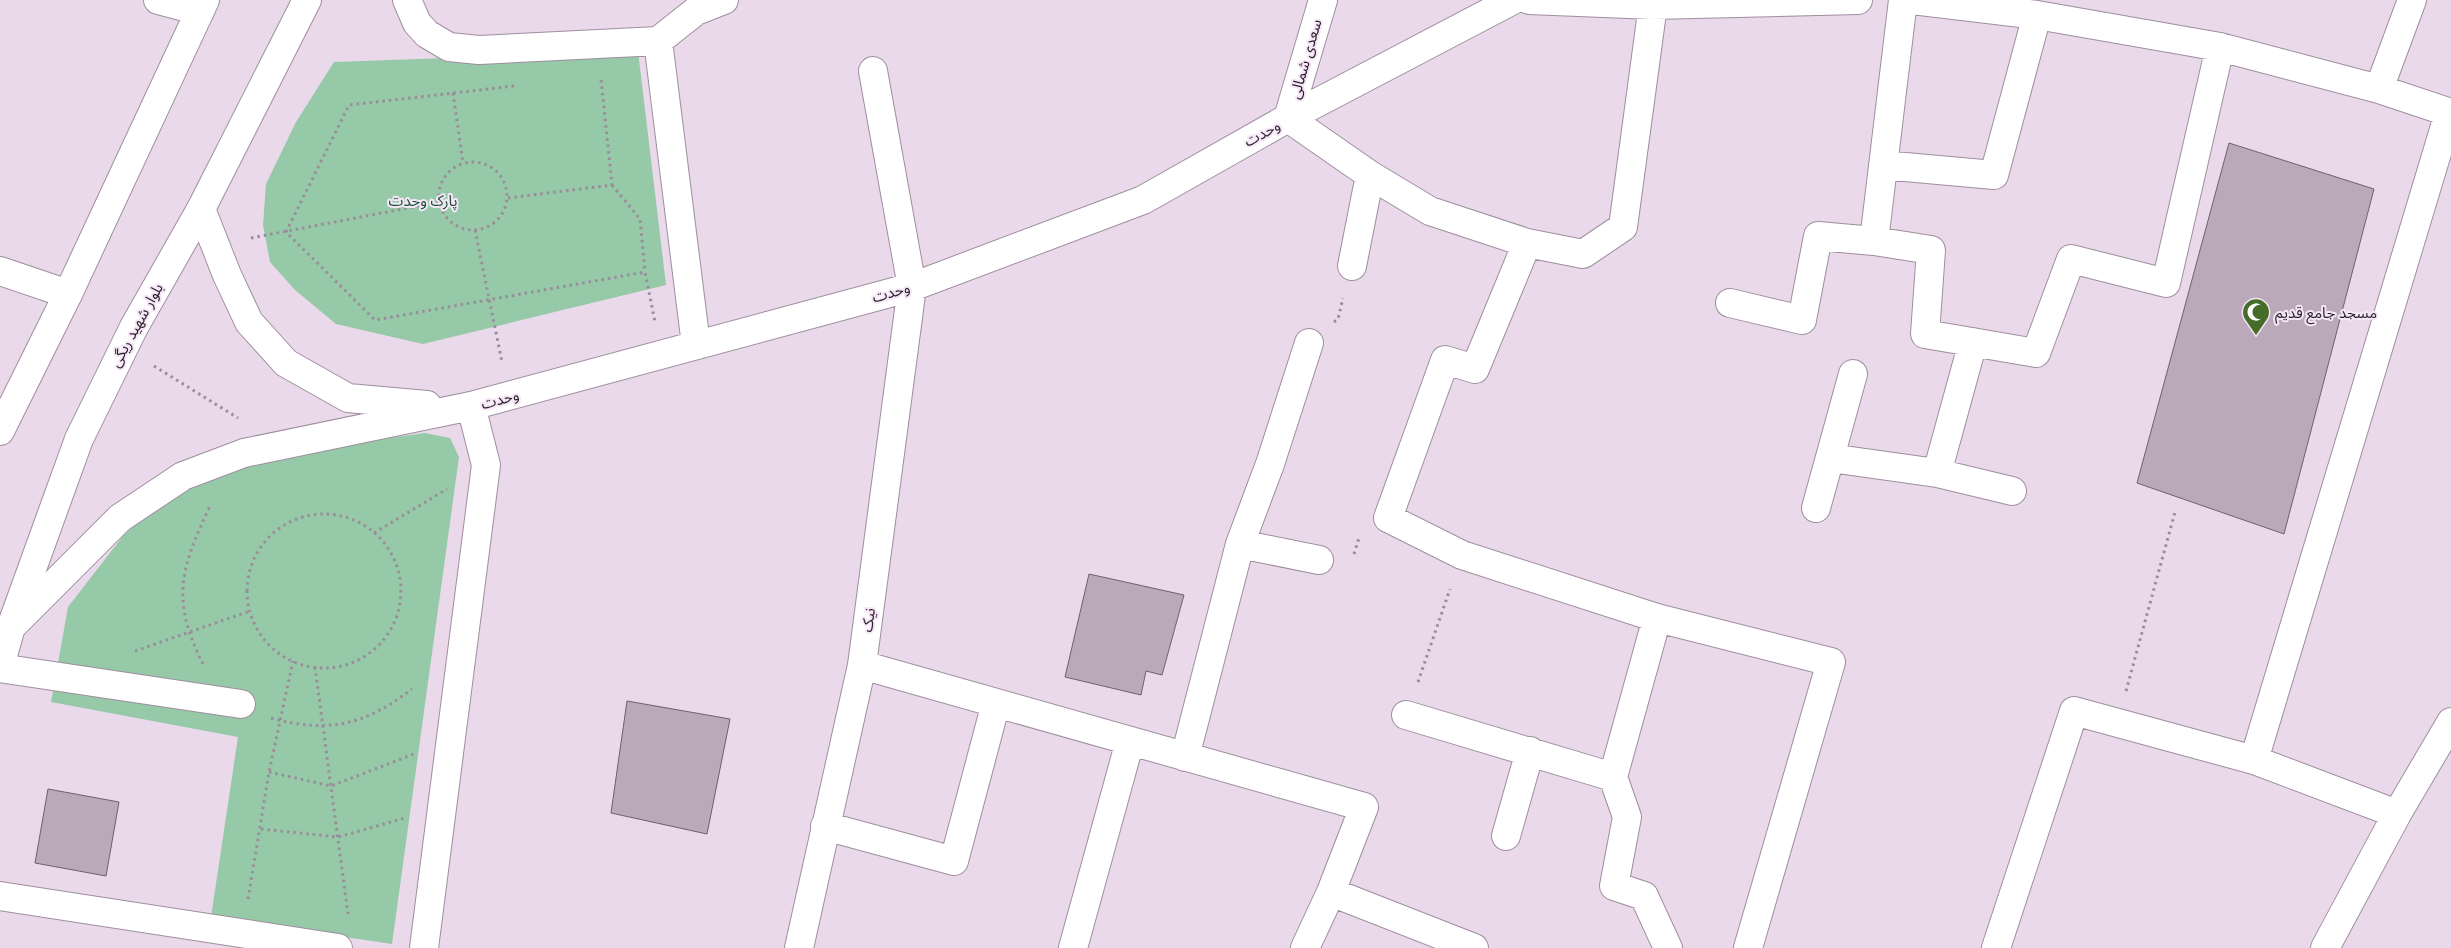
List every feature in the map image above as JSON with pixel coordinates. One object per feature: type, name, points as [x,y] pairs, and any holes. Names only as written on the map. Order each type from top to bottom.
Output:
[{"type":"street","points":[[0,431],[68,294],[203,6],[158,0]]},
{"type":"street","name":"بلوار شهید ریگی","points":[[0,667],[11,627],[79,439],[124,347],[201,209],[307,0]]},
{"type":"street","points":[[407,0],[417,23],[427,34],[449,48],[479,50],[658,41],[696,11],[724,0]]},
{"type":"street","name":"سعدی شمالی","points":[[1288,118],[1323,0]]},
{"type":"street","name":"وحدت","points":[[471,406],[912,287],[1143,200],[1288,118],[1513,0]]},
{"type":"street","points":[[1529,0],[1653,5],[1858,0]]},
{"type":"street","points":[[1874,241],[1903,0]]},
{"type":"street","points":[[1912,0],[2037,15],[2220,47],[2379,89],[2450,113],[2254,760]]},
{"type":"street","points":[[2379,89],[2412,0]]},
{"type":"street","points":[[1288,118],[1370,175],[1430,211],[1527,243],[1583,254],[1623,227],[1653,5]]},
{"type":"street","points":[[1883,165],[1994,175],[2037,15]]},
{"type":"street","points":[[658,41],[696,346]]},
{"type":"street","points":[[1730,303],[1802,320],[1818,236],[1874,241],[1931,250],[1925,334],[2036,353],[2071,259],[2166,283],[2220,47]]},
{"type":"street","name":"نیک","points":[[799,948],[862,665],[912,287],[873,71]]},
{"type":"street","points":[[1352,266],[1370,175]]},
{"type":"street","points":[[201,209],[249,322],[286,363],[348,398],[399,404],[471,406]]},
{"type":"street","points":[[1527,243],[1476,369],[1445,360],[1388,518],[1462,555],[1657,618],[1831,662],[1748,948]]},
{"type":"street","points":[[0,271],[68,294]]},
{"type":"street","points":[[1185,757],[1240,544],[1270,464],[1309,342]]},
{"type":"street","points":[[1937,473],[1973,342]]},
{"type":"street","points":[[1816,508],[1853,374]]},
{"type":"street","points":[[11,627],[120,518],[183,476],[244,452],[471,406]]},
{"type":"street","points":[[424,948],[486,465],[471,406]]},
{"type":"street","points":[[1830,458],[1937,473],[2012,490]]},
{"type":"street","points":[[1240,544],[1319,560]]},
{"type":"street","points":[[1657,618],[1613,777],[1627,817],[1614,886],[1644,896],[1668,948]]},
{"type":"street","points":[[862,665],[1364,807],[1331,892],[1305,948]]},
{"type":"street","points":[[0,667],[241,704]]},
{"type":"street","points":[[825,826],[954,861],[996,703]]},
{"type":"street","points":[[1996,948],[2074,711],[2254,760],[2397,814]]},
{"type":"street","points":[[1406,715],[1613,777]]},
{"type":"street","points":[[2324,948],[2397,814],[2451,722]]},
{"type":"street","points":[[1073,948],[1130,741]]},
{"type":"street","points":[[1506,836],[1530,752]]},
{"type":"street","points":[[1331,892],[1474,948]]},
{"type":"street","points":[[0,896],[338,948]]},
{"type":"path","points":[[601,76],[612,185],[640,219],[645,272],[661,354]]},
{"type":"path","points":[[286,232],[348,105],[522,85]]},
{"type":"path","points":[[453,93],[463,163]]},
{"type":"path","points":[[479,162],[494,169],[505,182],[508,198],[503,214],[491,226],[475,230],[459,227],[446,217],[439,202],[440,185],[449,171],[463,163],[479,162]]},
{"type":"path","points":[[508,198],[612,185]]},
{"type":"path","points":[[215,245],[439,202]]},
{"type":"path","points":[[475,230],[509,396]]},
{"type":"path","points":[[286,232],[375,320],[645,272]]},
{"type":"path","points":[[1309,342],[1338,319],[1352,266]]},
{"type":"path","points":[[124,347],[280,444]]},
{"type":"path","points":[[244,452],[211,503],[190,547],[184,571],[183,596],[189,632],[205,668],[241,704],[264,716],[279,721],[316,727],[342,725],[368,718],[391,706],[412,690]]},
{"type":"path","points":[[374,533],[486,465]]},
{"type":"path","points":[[2117,723],[2175,512]]},
{"type":"path","points":[[313,515],[335,515],[356,521],[374,533],[389,549],[398,569],[401,590],[398,612],[389,631],[376,648],[358,660],[337,667],[315,667],[293,661],[274,649],[258,632],[250,611],[247,589],[250,568],[259,548],[274,532],[292,521],[313,515]]},
{"type":"path","points":[[1319,560],[1352,562],[1360,536],[1388,518]]},
{"type":"path","points":[[1406,715],[1462,555]]},
{"type":"path","points":[[126,654],[250,611]]},
{"type":"path","points":[[242,934],[269,772],[293,661]]},
{"type":"path","points":[[315,667],[349,920]]},
{"type":"path","points":[[269,772],[331,786],[450,740]]},
{"type":"path","points":[[261,829],[338,837],[441,808]]},
{"type":"green space","name":"پارک وحدت","points":[[638,51],[666,285],[423,344],[336,324],[295,290],[270,262],[263,225],[266,184],[296,122],[334,62]]},
{"type":"green space","points":[[425,433],[450,438],[459,457],[392,944],[211,917],[238,737],[51,702],[68,607],[123,536],[174,490],[247,461],[321,447]]},
{"type":"building","name":"مسجد جامع قدیم","points":[[2229,143],[2374,189],[2284,534],[2137,483]]},
{"type":"building","points":[[1089,574],[1184,595],[1162,675],[1146,671],[1141,695],[1065,677]]},
{"type":"building","points":[[627,701],[730,719],[707,834],[611,813]]},
{"type":"building","points":[[48,789],[119,802],[106,876],[35,863]]},
{"type":"place","name":"مسجد جامع قدیم","points":[[2256,336]]}]
